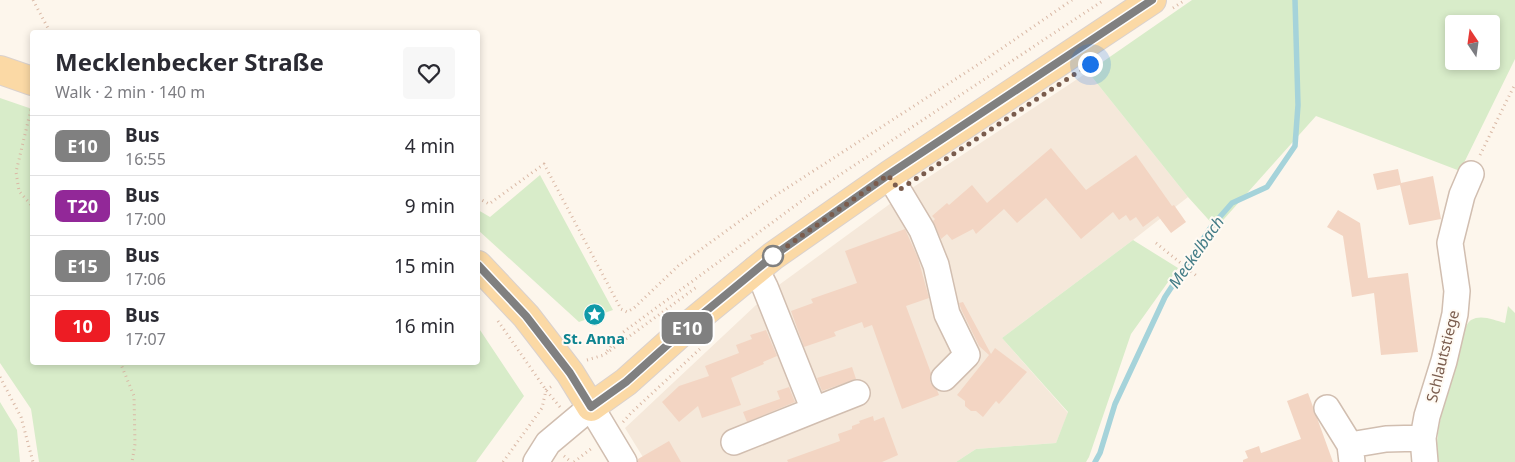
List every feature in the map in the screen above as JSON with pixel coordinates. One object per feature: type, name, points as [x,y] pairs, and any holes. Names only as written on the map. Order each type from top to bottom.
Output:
[{"type":"main road","points":[[480,267],[526,316],[570,373],[591,407],[626,382],[756,269],[888,175],[1160,5]]},
{"type":"main road","points":[[0,70],[30,80]]},
{"type":"street","name":"Schlautstiege","points":[[1425,462],[1424,438],[1427,416],[1444,361],[1455,314],[1457,291],[1450,243],[1462,195],[1471,174]]},
{"type":"street","points":[[888,175],[922,230],[936,265],[947,314],[967,355],[944,378]]},
{"type":"street","points":[[756,269],[814,410]]},
{"type":"street","points":[[734,442],[857,393]]},
{"type":"street","points":[[536,462],[548,444],[591,407],[624,462]]},
{"type":"street","points":[[1327,408],[1351,454],[1386,439],[1424,438]]},
{"type":"path","points":[[33,0],[49,30]]},
{"type":"path","points":[[480,199],[489,204],[544,164],[621,309],[627,312],[634,308],[678,266],[770,198],[982,62],[1072,0]]},
{"type":"path","points":[[604,355],[622,333],[812,194],[1104,0]]},
{"type":"path","points":[[1160,5],[1185,0]]},
{"type":"path","points":[[1471,174],[1515,84]]},
{"type":"path","points":[[30,112],[16,172],[19,191],[30,204]]},
{"type":"path","points":[[1156,243],[1198,277]]},
{"type":"path","points":[[493,315],[546,390]]},
{"type":"path","points":[[574,462],[608,435],[708,341]]},
{"type":"path","points":[[121,365],[134,396],[135,444],[132,462]]},
{"type":"path","points":[[503,462],[542,408],[546,390],[570,373]]},
{"type":"path","points":[[0,377],[21,417],[33,462]]},
{"type":"shaded area","points":[[1088,72],[1188,197],[1002,338],[1068,413],[1056,443],[976,449],[956,462],[646,462],[625,428],[772,290],[909,190]]},
{"type":"green space","points":[[1192,0],[1515,0],[1515,59],[1460,171],[1316,116],[1216,228],[1188,197],[1088,72]]},
{"type":"green space","points":[[0,98],[30,108],[30,365],[480,365],[480,330],[524,396],[476,462],[39,462],[31,409],[0,363]]},
{"type":"green space","points":[[540,175],[613,310],[579,322],[480,232],[480,211],[490,217]]},
{"type":"green space","points":[[1133,240],[1178,268],[1131,334],[1086,462],[956,462],[976,449],[1056,443],[1068,412],[1002,338]]},
{"type":"green space","points":[[1508,306],[1515,313],[1515,462],[1438,462],[1437,438],[1442,410],[1456,355],[1466,326],[1475,318],[1488,318],[1505,323]]},
{"type":"green space","points":[[0,402],[17,430],[20,462],[0,462]]},
{"type":"building","points":[[1051,148],[1086,190],[1136,155],[1172,206],[1174,205],[1186,222],[1171,233],[1158,216],[1143,227],[1136,217],[1130,221],[1126,215],[1119,220],[1113,212],[1081,239],[1046,198],[1017,223],[1004,209],[976,234],[973,229],[952,240],[947,234],[941,239],[933,221],[935,219],[932,216],[947,203],[949,205],[972,185],[987,203]]},
{"type":"building","points":[[1398,169],[1401,183],[1433,176],[1441,219],[1409,225],[1400,185],[1377,190],[1373,174]]},
{"type":"building","points":[[1338,210],[1360,223],[1368,278],[1408,273],[1418,352],[1381,355],[1374,293],[1352,297],[1343,236],[1327,227]]},
{"type":"building","points":[[905,229],[918,258],[929,298],[906,306],[931,373],[930,382],[939,395],[902,409],[872,325],[864,328],[862,322],[834,332],[836,336],[804,347],[791,311],[813,303],[811,299],[857,283],[845,251]]},
{"type":"building","points":[[963,302],[991,354],[995,348],[1027,372],[999,404],[996,401],[983,417],[965,406],[965,401],[957,395],[989,355],[979,346],[961,309],[959,303]]},
{"type":"building","points":[[766,330],[777,356],[763,362],[764,364],[731,378],[741,405],[702,418],[698,406],[679,422],[662,402],[679,386],[709,376],[705,366],[739,353],[736,345],[752,339],[750,335]]},
{"type":"building","points":[[852,367],[856,379],[822,391],[817,378]]},
{"type":"building","points":[[789,387],[795,402],[747,422],[743,412],[780,399],[777,391]]},
{"type":"building","points":[[1308,393],[1333,462],[1243,462],[1243,460],[1248,458],[1245,451],[1259,446],[1261,453],[1301,439],[1287,401]]},
{"type":"building","points":[[873,416],[874,421],[884,417],[898,455],[882,462],[788,462],[787,460],[840,441],[838,434],[852,429],[852,426],[860,423],[859,421]]},
{"type":"building","points":[[669,441],[681,462],[638,462],[638,459]]},
{"type":"waterway","name":"Meckelbach","points":[[1095,462],[1100,453],[1115,404],[1165,297],[1211,227],[1232,203],[1267,187],[1295,146],[1298,105],[1295,0]]},
{"type":"bus line","name":"E10","points":[[480,267],[526,316],[570,373],[591,407],[626,382],[694,321],[773,256],[888,175],[1152,0]]},
{"type":"place","name":"St. Anna","points":[[594,315]]},
{"type":"route","points":[[773,256],[888,175],[899,190],[1090,64]]}]
